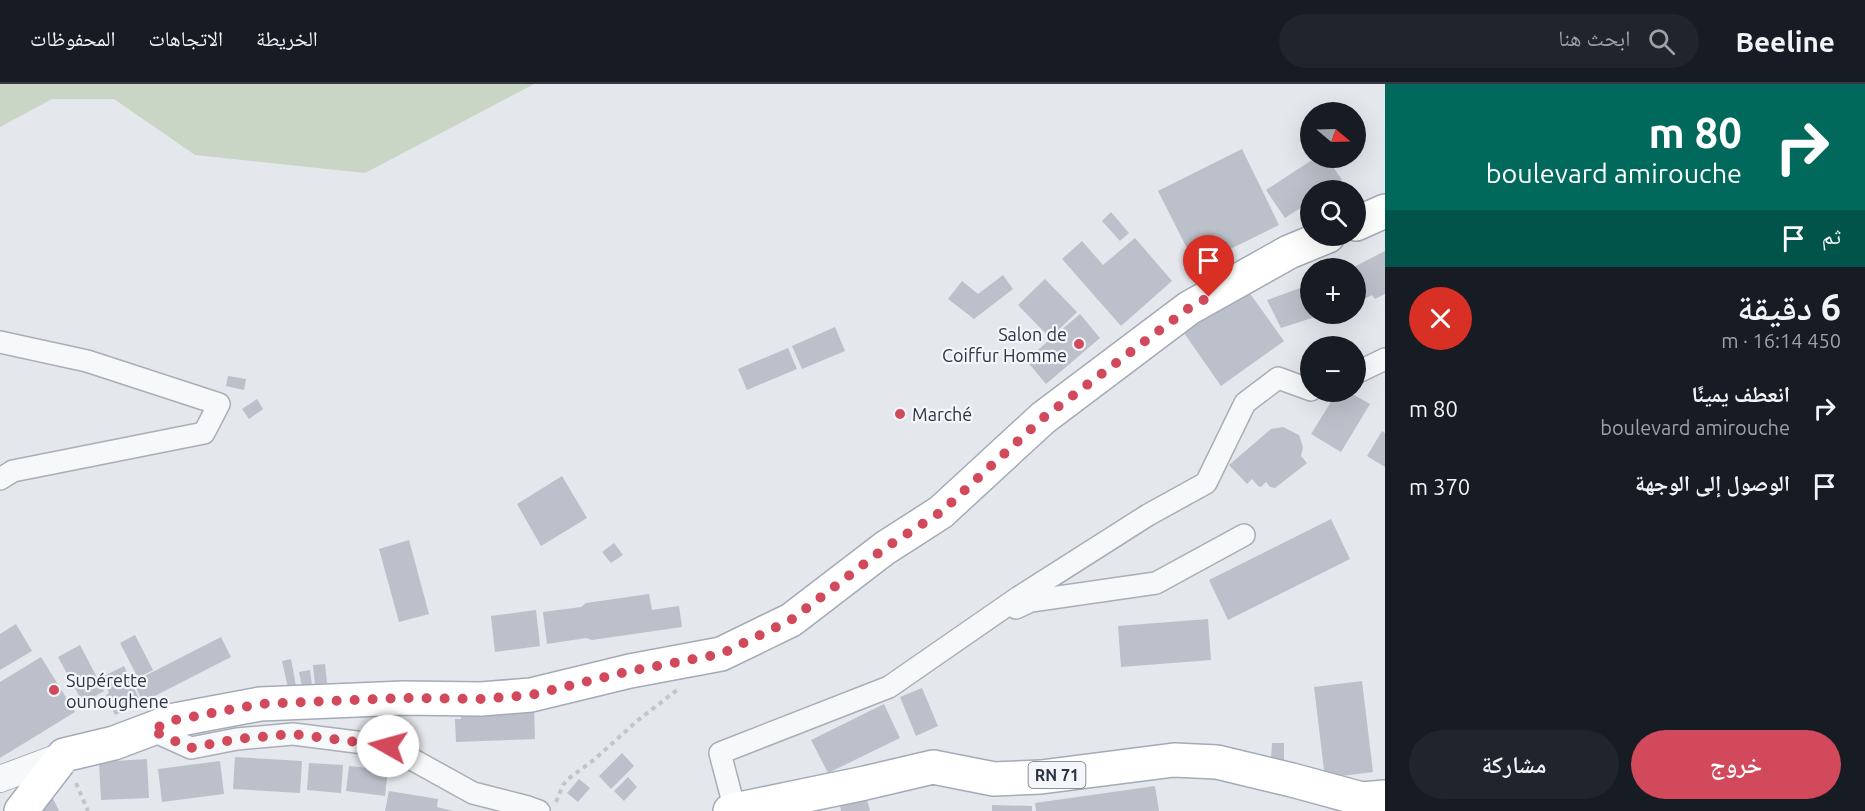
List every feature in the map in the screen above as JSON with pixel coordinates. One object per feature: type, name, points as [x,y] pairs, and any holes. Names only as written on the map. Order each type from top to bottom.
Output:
[{"type":"main road","points":[[1366,220],[1385,211]]},
{"type":"main road","points":[[21,811],[64,755],[114,743],[163,725],[260,704],[404,698],[481,699],[531,695],[630,671],[721,654],[791,620],[885,548],[941,512],[1043,418],[1189,308],[1304,246]]},
{"type":"main road","name":"RN 71","points":[[733,811],[933,767],[994,778],[1041,777],[1174,760],[1217,762],[1362,800],[1385,797]]},
{"type":"street","points":[[0,342],[87,361],[219,404],[204,433],[13,471],[0,479]]},
{"type":"street","points":[[1366,368],[1385,359]]},
{"type":"street","points":[[733,811],[720,753],[889,687],[1019,597],[1138,521],[1206,483],[1245,403],[1278,378],[1300,386]]},
{"type":"street","points":[[975,627],[1031,601],[1156,583],[1244,536]]},
{"type":"street","points":[[163,725],[190,748],[237,739],[293,734],[388,746],[473,793],[539,811]]},
{"type":"street","points":[[0,779],[64,755]]},
{"type":"path","points":[[553,811],[563,785],[568,779],[682,686]]},
{"type":"green space","points":[[0,84],[534,84],[365,173],[195,155],[114,99],[52,99],[0,127]]},
{"type":"building","points":[[1242,149],[1279,225],[1196,266],[1158,191]]},
{"type":"building","points":[[1300,168],[1334,168],[1342,180],[1300,180],[1300,208],[1285,218],[1266,190]]},
{"type":"building","points":[[1111,212],[1129,233],[1120,241],[1102,221]]},
{"type":"building","points":[[1135,238],[1172,281],[1121,326],[1062,259],[1082,241],[1103,265]]},
{"type":"building","points":[[1385,251],[1385,294],[1375,299],[1372,295],[1366,298],[1366,261]]},
{"type":"building","points":[[1003,275],[1013,289],[974,319],[948,299],[962,281],[978,294]]},
{"type":"building","points":[[1045,279],[1077,312],[1050,338],[1018,305]]},
{"type":"building","points":[[1246,288],[1284,341],[1221,386],[1184,333]]},
{"type":"building","points":[[1300,288],[1300,322],[1281,328],[1267,300]]},
{"type":"building","points":[[1080,314],[1100,338],[1046,384],[1026,360]]},
{"type":"building","points":[[835,327],[845,351],[802,369],[792,346]]},
{"type":"building","points":[[788,348],[797,369],[747,390],[738,369]]},
{"type":"building","points":[[228,376],[246,379],[244,390],[226,386]]},
{"type":"building","points":[[257,399],[263,409],[249,419],[242,409]]},
{"type":"building","points":[[1331,402],[1366,402],[1370,404],[1341,452],[1311,434]]},
{"type":"building","points":[[1283,427],[1299,435],[1303,447],[1301,456],[1307,463],[1275,488],[1270,487],[1266,482],[1261,487],[1258,486],[1252,479],[1247,484],[1229,465],[1271,429]]},
{"type":"building","points":[[1382,431],[1385,433],[1385,467],[1367,456]]},
{"type":"building","points":[[562,476],[587,518],[541,546],[517,504]]},
{"type":"building","points":[[1331,519],[1350,559],[1228,620],[1209,580]]},
{"type":"building","points":[[409,540],[429,614],[399,622],[379,549]]},
{"type":"building","points":[[614,543],[623,555],[611,563],[602,552]]},
{"type":"building","points":[[649,594],[652,610],[679,606],[682,627],[547,644],[543,612]]},
{"type":"building","points":[[536,610],[540,646],[495,652],[491,616]]},
{"type":"building","points":[[1208,619],[1211,660],[1121,667],[1118,626]]},
{"type":"building","points":[[16,624],[32,651],[0,670],[0,634]]},
{"type":"building","points":[[135,635],[153,670],[138,678],[120,643]]},
{"type":"building","points":[[221,637],[231,657],[143,702],[133,682]]},
{"type":"building","points":[[80,645],[104,691],[83,703],[58,657]]},
{"type":"building","points":[[41,657],[75,712],[0,758],[0,682]]},
{"type":"building","points":[[291,659],[296,686],[288,688],[282,661]]},
{"type":"building","points":[[325,664],[327,683],[315,685],[313,665]]},
{"type":"building","points":[[124,666],[141,703],[115,715],[106,695],[109,693],[102,677]]},
{"type":"building","points":[[310,670],[312,685],[302,686],[299,672]]},
{"type":"building","points":[[1362,681],[1373,772],[1325,778],[1314,687]]},
{"type":"building","points":[[922,688],[938,726],[916,736],[900,697]]},
{"type":"building","points":[[884,704],[900,738],[828,773],[811,740]]},
{"type":"building","points":[[534,707],[535,739],[456,742],[455,719],[461,719],[461,710]]},
{"type":"building","points":[[1272,743],[1284,743],[1284,761],[1271,761]]},
{"type":"building","points":[[622,753],[634,766],[611,789],[599,776]]},
{"type":"building","points":[[235,757],[302,761],[300,793],[233,789]]},
{"type":"building","points":[[147,759],[149,798],[101,800],[99,762]]},
{"type":"building","points":[[220,761],[224,794],[162,802],[158,769]]},
{"type":"building","points":[[309,763],[343,765],[341,793],[307,790]]},
{"type":"building","points":[[349,766],[388,770],[385,796],[346,791]]},
{"type":"building","points":[[628,777],[637,787],[624,801],[614,791]]},
{"type":"building","points":[[579,779],[590,788],[578,802],[567,793]]},
{"type":"building","points":[[47,786],[59,811],[28,811]]},
{"type":"building","points":[[1155,786],[1159,811],[1036,811],[1035,803]]},
{"type":"building","points":[[389,791],[438,799],[437,807],[453,811],[385,811]]},
{"type":"building","points":[[867,799],[870,811],[841,811],[840,806]]},
{"type":"building","points":[[992,805],[1032,806],[1032,811],[992,811]]},
{"type":"place","name":"Salon de Coiffur Homme","points":[[1079,344]]},
{"type":"place","name":"Marché","points":[[900,414]]},
{"type":"place","name":"Supérette ounoughene","points":[[54,690]]},
{"type":"route","points":[[388,746],[293,734],[237,739],[190,748],[151,730],[175,720],[260,704],[404,698],[481,699],[531,695],[630,671],[721,654],[791,620],[885,548],[941,512],[1043,418],[1189,308],[1209,297]]}]
